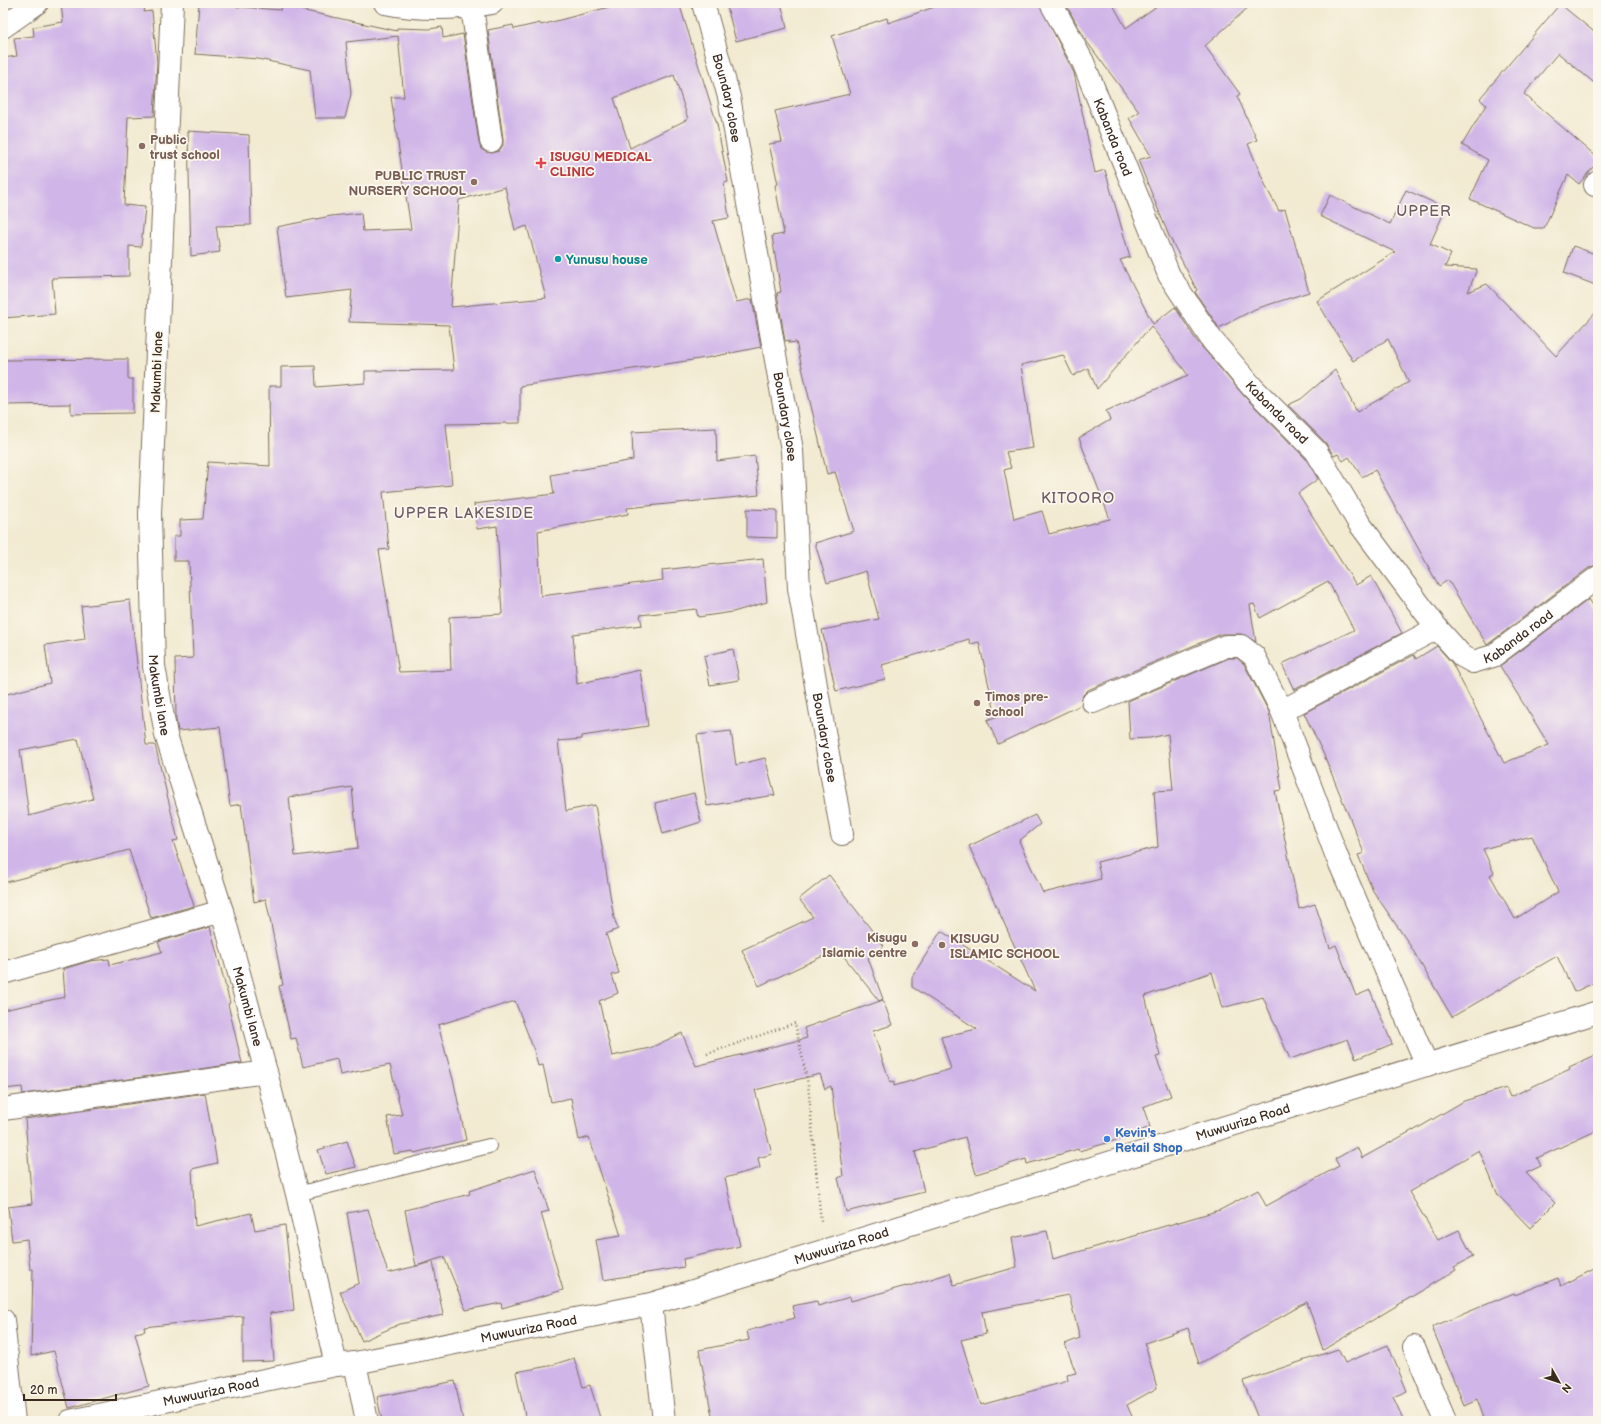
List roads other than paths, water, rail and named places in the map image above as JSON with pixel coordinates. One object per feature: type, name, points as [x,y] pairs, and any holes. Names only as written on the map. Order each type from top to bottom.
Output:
[{"type":"street","points":[[3,27],[37,3]]},
{"type":"street","name":"Makumbi lane","points":[[172,3],[150,514],[154,666],[166,735],[222,911],[266,1072],[297,1194],[346,1364],[367,1421]]},
{"type":"street","points":[[385,3],[421,7],[482,5],[492,141]]},
{"type":"street","name":"Boundary close","points":[[703,3],[729,97],[792,450],[799,588],[811,648],[842,834]]},
{"type":"street","name":"Kabanda road","points":[[1051,3],[1083,62],[1169,275],[1212,340],[1253,388],[1316,452],[1359,523],[1437,628],[1462,656],[1473,662],[1493,656],[1598,577]]},
{"type":"street","points":[[1282,711],[1437,628]]},
{"type":"street","points":[[1093,702],[1226,646],[1240,646],[1254,656],[1282,711],[1337,857],[1427,1065]]},
{"type":"street","points":[[3,972],[222,911]]},
{"type":"street","name":"Muwuuriza Road","points":[[70,1421],[346,1364],[651,1304],[1598,1012]]},
{"type":"street","points":[[3,1109],[266,1072]]},
{"type":"street","points":[[651,1304],[664,1421]]},
{"type":"street","points":[[3,1320],[14,1421]]},
{"type":"street","points":[[1414,1347],[1445,1421]]},
{"type":"lane","points":[[297,1194],[490,1146]]},
{"type":"place","name":"Public trust school","points":[[142,146]]},
{"type":"place","name":"ISUGU MEDICAL CLINIC","points":[[541,163]]},
{"type":"place","name":"PUBLIC TRUST NURSERY SCHOOL","points":[[474,182]]},
{"type":"place","name":"Yunusu house","points":[[558,259]]},
{"type":"place","name":"Timos pre- school","points":[[977,703]]},
{"type":"place","name":"Kisugu Islamic centre","points":[[915,944]]},
{"type":"place","name":"KISUGU ISLAMIC SCHOOL","points":[[942,945]]},
{"type":"place","name":"Kevin's Retail Shop","points":[[1107,1139]]},
{"type":"district","name":"UPPER","points":[[1424,211]]},
{"type":"district","name":"KITOORO","points":[[1078,498]]},
{"type":"district","name":"UPPER LAKESIDE","points":[[464,513]]}]
